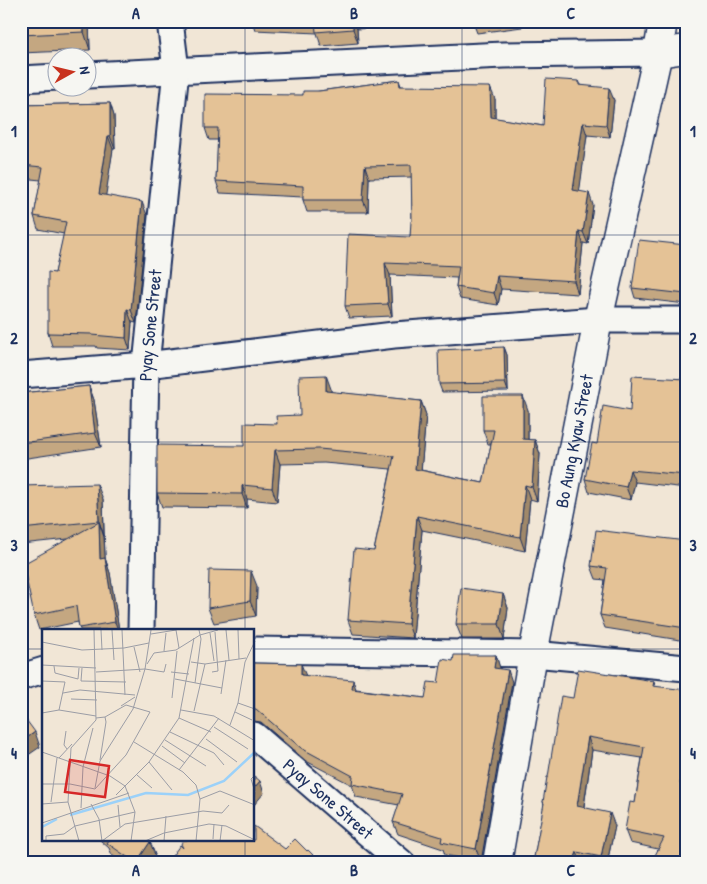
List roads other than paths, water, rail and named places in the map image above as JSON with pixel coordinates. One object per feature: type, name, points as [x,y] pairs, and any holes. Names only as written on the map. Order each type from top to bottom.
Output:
[{"type":"street","name":"Pyay Sone Street","points":[[141,629],[146,365],[176,70],[170,21]]},
{"type":"street","name":"Bo Aung Kyaw Street","points":[[497,863],[533,654],[598,320],[658,53],[663,21]]},
{"type":"street","points":[[98,74],[503,55],[658,53],[686,49]]},
{"type":"street","points":[[21,78],[48,77]]},
{"type":"street","points":[[21,375],[146,365],[394,335],[598,320],[686,320]]},
{"type":"street","points":[[255,650],[533,654],[686,668]]},
{"type":"street","points":[[21,677],[42,671]]},
{"type":"street","name":"Pyay Sone Street","points":[[255,736],[402,863]]}]
